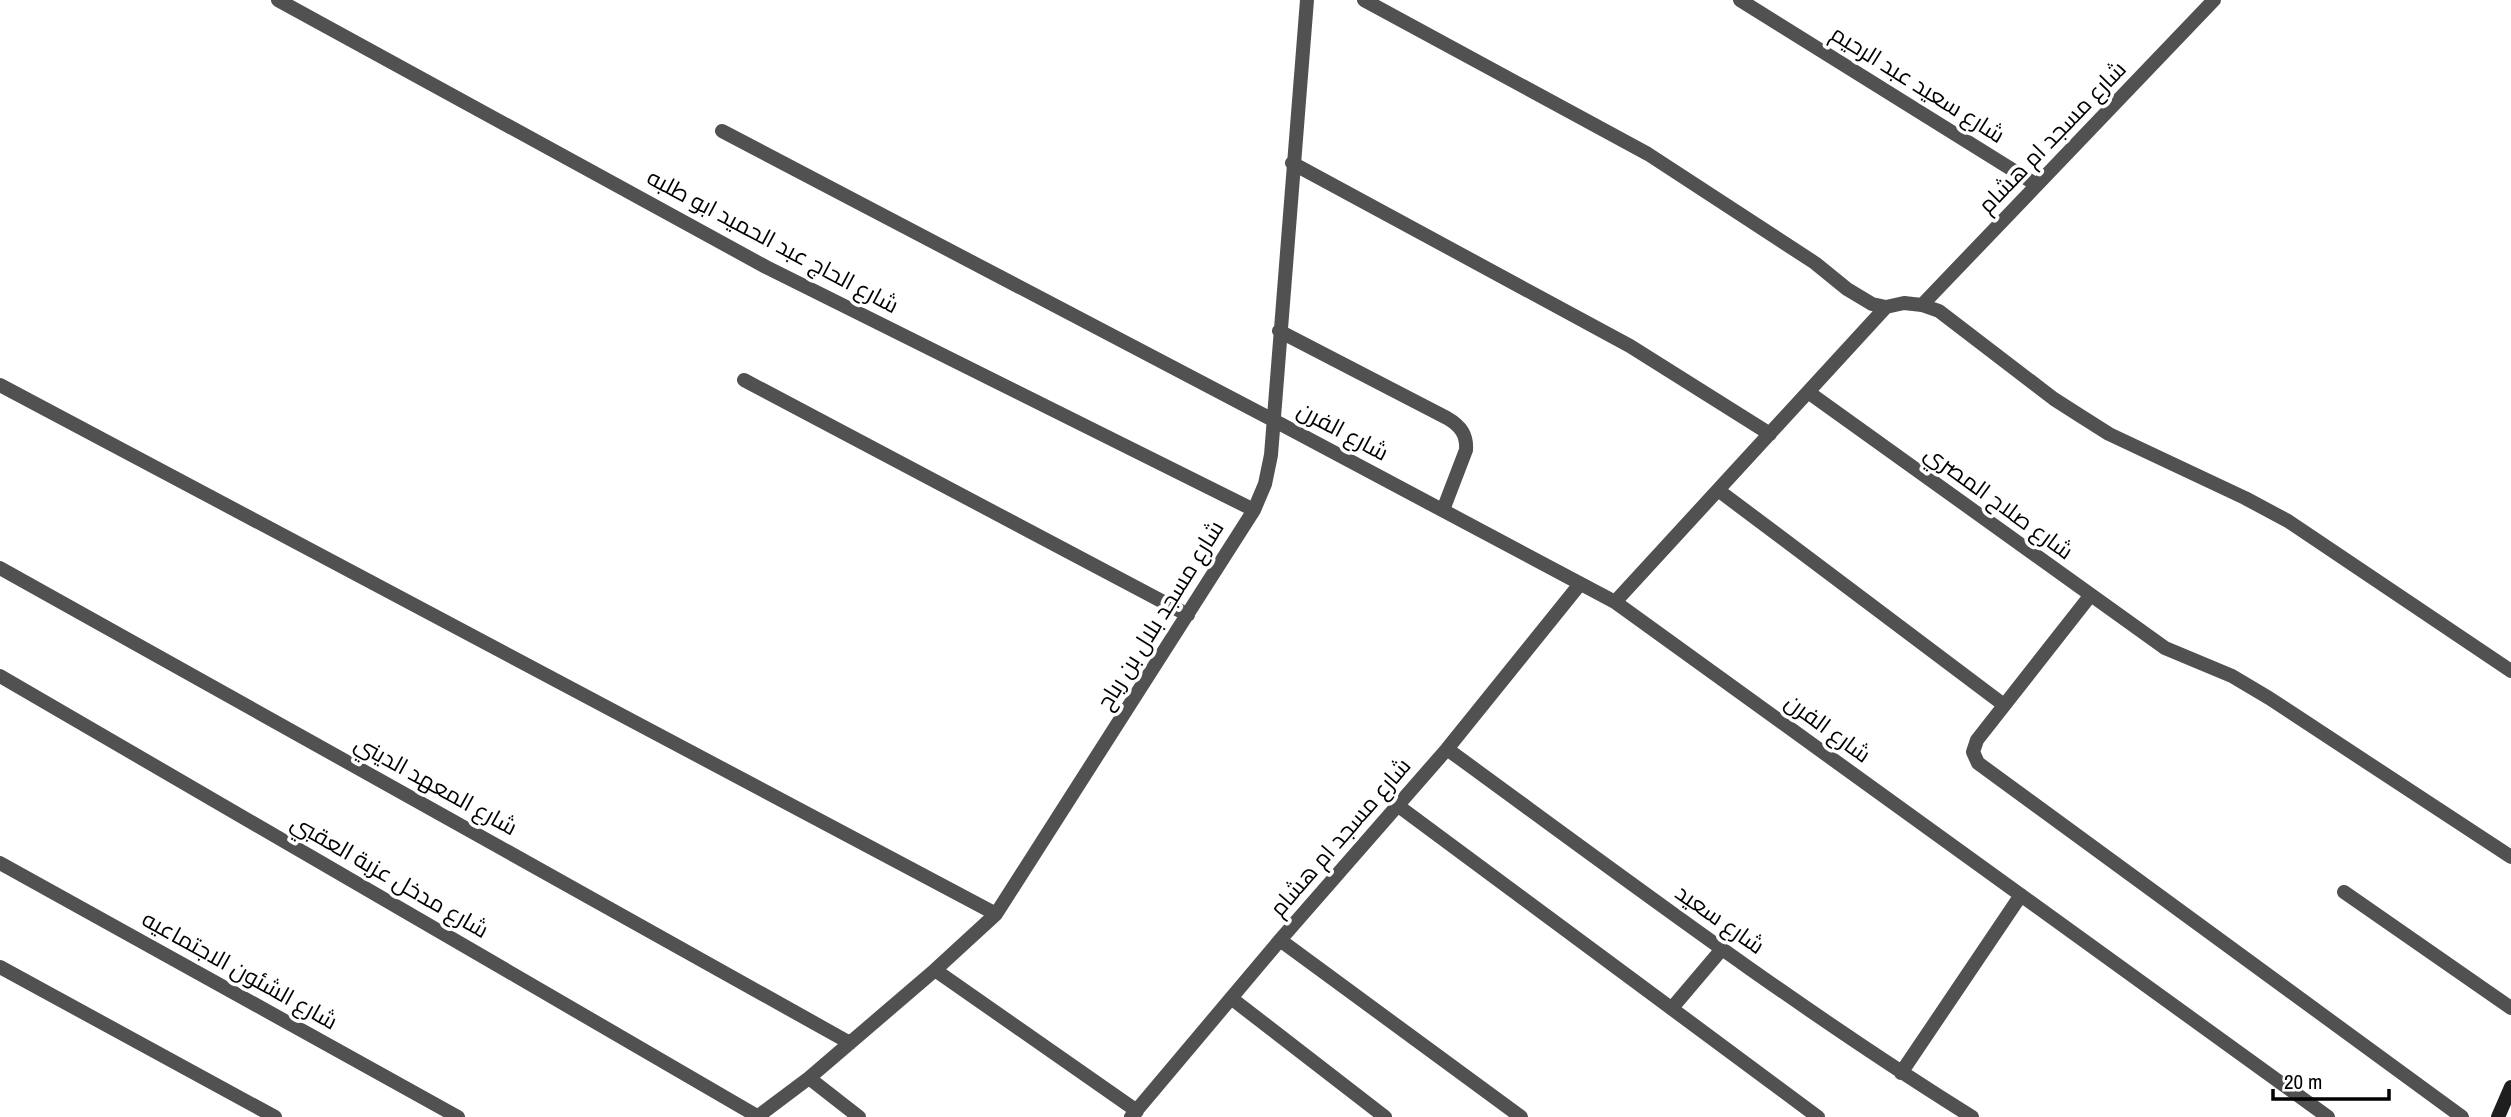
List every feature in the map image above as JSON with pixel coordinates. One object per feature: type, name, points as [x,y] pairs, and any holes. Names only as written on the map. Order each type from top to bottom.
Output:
[{"type":"street","name":"شارع الحاج عبد الحميد ابو طلبه","points":[[278,0],[766,267],[1254,510]]},
{"type":"street","name":"شارع مسجد بلال بن رباح","points":[[757,1117],[809,1078],[936,970],[996,914],[1254,510],[1265,484],[1271,455],[1307,0]]},
{"type":"street","points":[[1364,0],[1648,154],[1815,263],[1847,289],[1872,304],[1886,307],[1904,303],[1939,311],[2054,399],[2109,434],[2288,521],[2511,671]]},
{"type":"street","name":"شارع سعيد عبد الرحيم","points":[[1740,0],[2037,185]]},
{"type":"street","name":"شارع مسجد ام هشام","points":[[1922,305],[2214,0]]},
{"type":"street","name":"شارع الفرن","points":[[722,131],[1273,419],[1615,603],[2328,1117]]},
{"type":"street","points":[[1292,163],[1630,346],[1770,434]]},
{"type":"street","points":[[1615,603],[1886,307]]},
{"type":"street","points":[[1279,331],[1460,427],[1466,450],[1443,510]]},
{"type":"street","points":[[744,380],[1188,615]]},
{"type":"street","points":[[0,385],[996,914]]},
{"type":"street","name":"شارع صلاح المصري","points":[[1808,392],[2165,648],[2232,676],[2269,698],[2511,857]]},
{"type":"street","points":[[1718,490],[2004,705]]},
{"type":"street","name":"شارع المعهد الديني","points":[[0,568],[850,1042]]},
{"type":"street","name":"شارع مسجد ام هشام","points":[[1134,1114],[1280,940],[1447,750],[1580,584]]},
{"type":"street","points":[[2090,596],[1974,746],[1974,758],[2462,1117]]},
{"type":"street","name":"شارع مدخل عزبة العقبي","points":[[0,676],[757,1117]]},
{"type":"street","name":"شارع سعيد","points":[[1447,750],[1722,949],[1901,1073],[1972,1117]]},
{"type":"street","points":[[1398,804],[1818,1117]]},
{"type":"street","name":"شارع الشئون الاجتماعيه","points":[[0,863],[458,1117]]},
{"type":"street","points":[[2344,892],[2511,1008]]},
{"type":"street","points":[[1901,1073],[2021,895]]},
{"type":"street","points":[[1280,940],[1521,1117]]},
{"type":"street","points":[[1672,1008],[1722,949]]},
{"type":"street","points":[[0,967],[275,1117]]},
{"type":"street","points":[[936,970],[1134,1114]]},
{"type":"street","points":[[1231,998],[1385,1117]]},
{"type":"street","points":[[809,1078],[859,1117]]},
{"type":"street","points":[[2498,1117],[2511,1087]]}]
